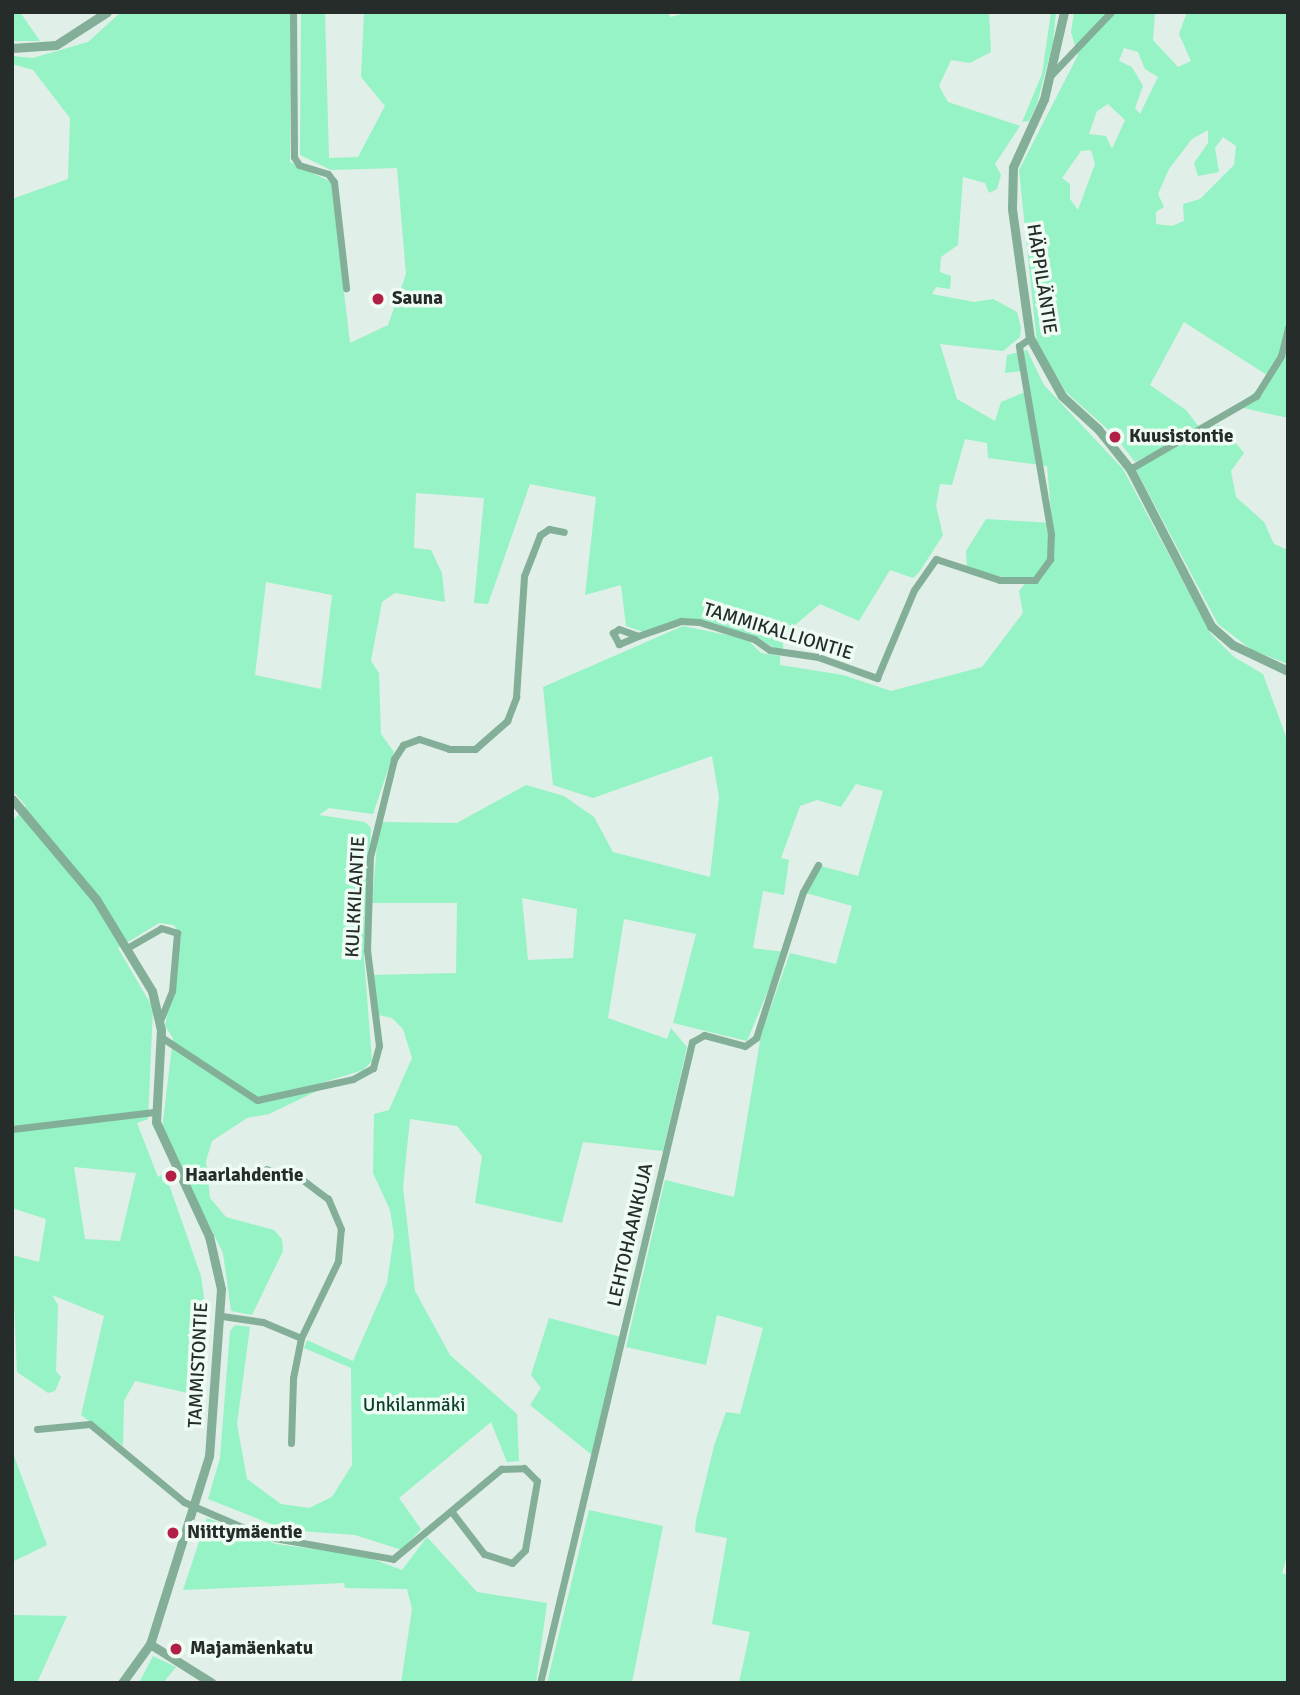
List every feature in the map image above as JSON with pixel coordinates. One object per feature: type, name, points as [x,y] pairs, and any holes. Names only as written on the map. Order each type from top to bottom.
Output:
[{"type":"street","points":[[12,48],[56,45],[107,12]]},
{"type":"street","points":[[293,12],[293,158],[299,166],[328,174],[334,182],[346,288]]},
{"type":"street","name":"HÄPPILÄNTIE","points":[[1064,12],[1051,75],[1018,149],[1012,178],[1030,338],[1062,396],[1098,429],[1130,469],[1212,626],[1233,645],[1288,671]]},
{"type":"street","points":[[1051,75],[1111,12]]},
{"type":"street","points":[[1130,469],[1256,396],[1281,356],[1288,327]]},
{"type":"street","name":"TAMMIKALLIONTIE","points":[[638,636],[676,622],[699,622],[754,639],[770,650],[818,657],[877,678],[914,590],[936,559],[1000,580],[1035,580],[1047,568],[1051,534],[1019,346],[1030,338]]},
{"type":"street","name":"KULKKILANTIE","points":[[161,1037],[257,1100],[360,1077],[373,1068],[379,1046],[368,950],[370,858],[394,759],[404,745],[419,739],[470,750],[507,721],[516,697],[524,576],[540,535],[549,529],[564,532]]},
{"type":"street","name":"TAMMISTONTIE","points":[[12,799],[96,900],[152,990],[160,1020],[161,1037],[154,1112],[161,1140],[209,1236],[222,1316],[212,1441],[149,1644],[122,1683]]},
{"type":"street","name":"LEHTOHAANKUJA","points":[[540,1683],[692,1042],[704,1035],[744,1046],[756,1038],[803,892],[818,865]]},
{"type":"street","points":[[127,948],[161,928],[177,933],[172,991],[160,1020]]},
{"type":"street","points":[[12,1129],[154,1112]]},
{"type":"street","points":[[266,1169],[317,1188],[332,1206],[341,1230],[338,1261],[301,1339],[293,1378],[291,1443]]},
{"type":"street","points":[[222,1316],[263,1322],[301,1339]]},
{"type":"street","points":[[37,1429],[90,1424],[194,1506],[276,1540],[356,1548],[393,1559],[500,1469],[524,1468],[537,1481],[525,1550],[512,1563],[484,1554],[451,1511]]},
{"type":"street","points":[[149,1644],[212,1683]]},
{"type":"green space","points":[[12,12],[20,12],[40,41],[12,41]]},
{"type":"green space","name":"Unkilanmäki","points":[[121,12],[291,12],[290,162],[331,182],[350,343],[388,325],[406,274],[397,168],[331,170],[300,155],[301,12],[325,12],[329,158],[358,157],[385,106],[361,77],[364,12],[667,12],[671,17],[688,12],[989,12],[991,52],[970,63],[951,60],[939,86],[948,102],[1020,126],[995,164],[1001,175],[997,189],[989,193],[985,183],[963,177],[958,245],[941,257],[940,272],[951,276],[950,289],[936,287],[932,294],[974,302],[993,299],[1017,312],[1021,328],[1020,337],[1003,351],[940,344],[957,399],[995,421],[1001,402],[1025,392],[1021,371],[1005,373],[1007,355],[1027,350],[1044,385],[1123,469],[1211,634],[1234,657],[1263,674],[1288,742],[1288,1553],[1282,1573],[1288,1575],[1288,1683],[739,1683],[750,1632],[712,1624],[727,1538],[695,1532],[714,1446],[726,1412],[740,1414],[763,1328],[717,1315],[706,1365],[626,1347],[665,1180],[734,1197],[761,1035],[790,953],[836,964],[852,906],[806,893],[821,866],[858,876],[883,791],[856,784],[841,807],[817,800],[800,806],[781,858],[789,860],[784,895],[763,891],[753,948],[784,952],[747,1041],[673,1023],[696,934],[624,919],[608,1018],[667,1039],[671,1028],[687,1047],[663,1151],[583,1142],[562,1223],[475,1203],[482,1156],[457,1126],[410,1119],[403,1187],[415,1291],[450,1355],[517,1414],[519,1461],[507,1462],[491,1422],[399,1498],[421,1529],[402,1550],[355,1535],[286,1530],[208,1499],[220,1458],[230,1331],[235,1325],[250,1327],[237,1424],[247,1479],[281,1504],[309,1508],[332,1497],[352,1465],[351,1368],[304,1348],[307,1340],[353,1361],[387,1283],[394,1235],[390,1210],[373,1173],[374,1114],[389,1110],[412,1058],[403,1029],[392,1018],[378,1015],[371,975],[456,973],[457,903],[372,903],[379,822],[457,823],[526,785],[564,796],[594,817],[613,852],[710,877],[719,797],[712,756],[593,798],[553,785],[543,687],[683,626],[747,639],[761,653],[780,656],[780,665],[843,675],[891,691],[982,667],[1023,613],[1019,591],[1026,582],[967,569],[966,551],[986,519],[1052,523],[1047,466],[988,458],[987,443],[965,439],[952,485],[940,484],[936,506],[943,535],[920,571],[913,578],[890,570],[859,621],[820,604],[783,635],[783,652],[749,635],[686,619],[652,635],[626,626],[621,585],[585,595],[596,497],[530,484],[488,604],[474,603],[484,498],[416,493],[414,548],[431,550],[442,573],[445,602],[395,593],[382,602],[371,661],[379,673],[381,734],[394,752],[373,814],[329,808],[319,815],[365,822],[371,828],[364,958],[372,1061],[363,1070],[324,1082],[321,1089],[269,1114],[247,1118],[212,1141],[206,1161],[210,1198],[226,1217],[274,1230],[282,1239],[283,1251],[252,1315],[231,1311],[223,1253],[162,1130],[173,1038],[165,1026],[181,936],[174,925],[159,923],[118,948],[153,1008],[148,1119],[137,1123],[158,1177],[165,1173],[201,1276],[205,1305],[201,1396],[135,1381],[124,1401],[123,1446],[81,1415],[104,1316],[52,1295],[58,1305],[56,1371],[61,1377],[55,1391],[48,1393],[17,1372],[12,1255],[39,1262],[46,1219],[12,1208],[12,822],[26,806],[12,790],[12,199],[68,179],[70,118],[33,70],[12,64],[12,56],[33,58],[88,42]],"holes":[[[266,582],[332,595],[321,689],[255,675]],[[522,898],[577,909],[573,958],[528,960]],[[74,1167],[136,1173],[120,1241],[85,1239]]]},
{"type":"green space","points":[[1051,12],[1056,12],[1053,43],[1037,104],[1029,121],[1022,122],[1042,74]]},
{"type":"green space","points":[[1074,12],[1155,12],[1153,40],[1178,67],[1191,61],[1179,34],[1187,12],[1288,12],[1288,418],[1239,407],[1270,377],[1184,322],[1150,385],[1186,410],[1199,427],[1220,425],[1244,453],[1231,471],[1236,497],[1264,522],[1274,544],[1288,550],[1288,664],[1252,650],[1218,624],[1135,468],[1145,457],[1135,462],[1114,435],[1065,391],[1037,344],[1019,170],[1078,55],[1071,32]],"holes":[[[1124,48],[1138,52],[1145,69],[1158,77],[1140,114],[1135,108],[1143,86],[1132,67],[1119,61]],[[1108,104],[1125,120],[1112,149],[1106,136],[1089,134],[1097,111]],[[1208,130],[1208,143],[1194,163],[1198,176],[1219,172],[1215,148],[1223,137],[1236,146],[1234,165],[1200,199],[1183,204],[1184,221],[1172,226],[1156,224],[1156,212],[1164,207],[1158,194],[1169,169],[1192,139]],[[1091,150],[1095,164],[1078,210],[1070,199],[1070,184],[1062,178],[1081,151]]]},
{"type":"green space","points":[[549,1318],[621,1337],[592,1455],[530,1405],[541,1388],[531,1375]]},
{"type":"green space","points":[[12,1453],[47,1545],[12,1562]]},
{"type":"green space","points":[[589,1510],[663,1526],[632,1683],[547,1683]]},
{"type":"green space","points":[[207,1518],[276,1544],[365,1556],[402,1570],[427,1537],[477,1592],[547,1603],[536,1683],[401,1683],[412,1609],[407,1589],[345,1588],[344,1583],[183,1590]]},
{"type":"green space","points":[[12,1615],[67,1616],[37,1683],[12,1683]]},
{"type":"green space","points":[[153,1656],[176,1667],[163,1683],[139,1683]]},
{"type":"place","name":"Sauna","points":[[378,299]]},
{"type":"place","name":"Kuusistontie","points":[[1115,437]]},
{"type":"place","name":"Haarlahdentie","points":[[171,1176]]},
{"type":"place","name":"Niittymäentie","points":[[173,1533]]},
{"type":"place","name":"Majamäenkatu","points":[[176,1649]]}]
